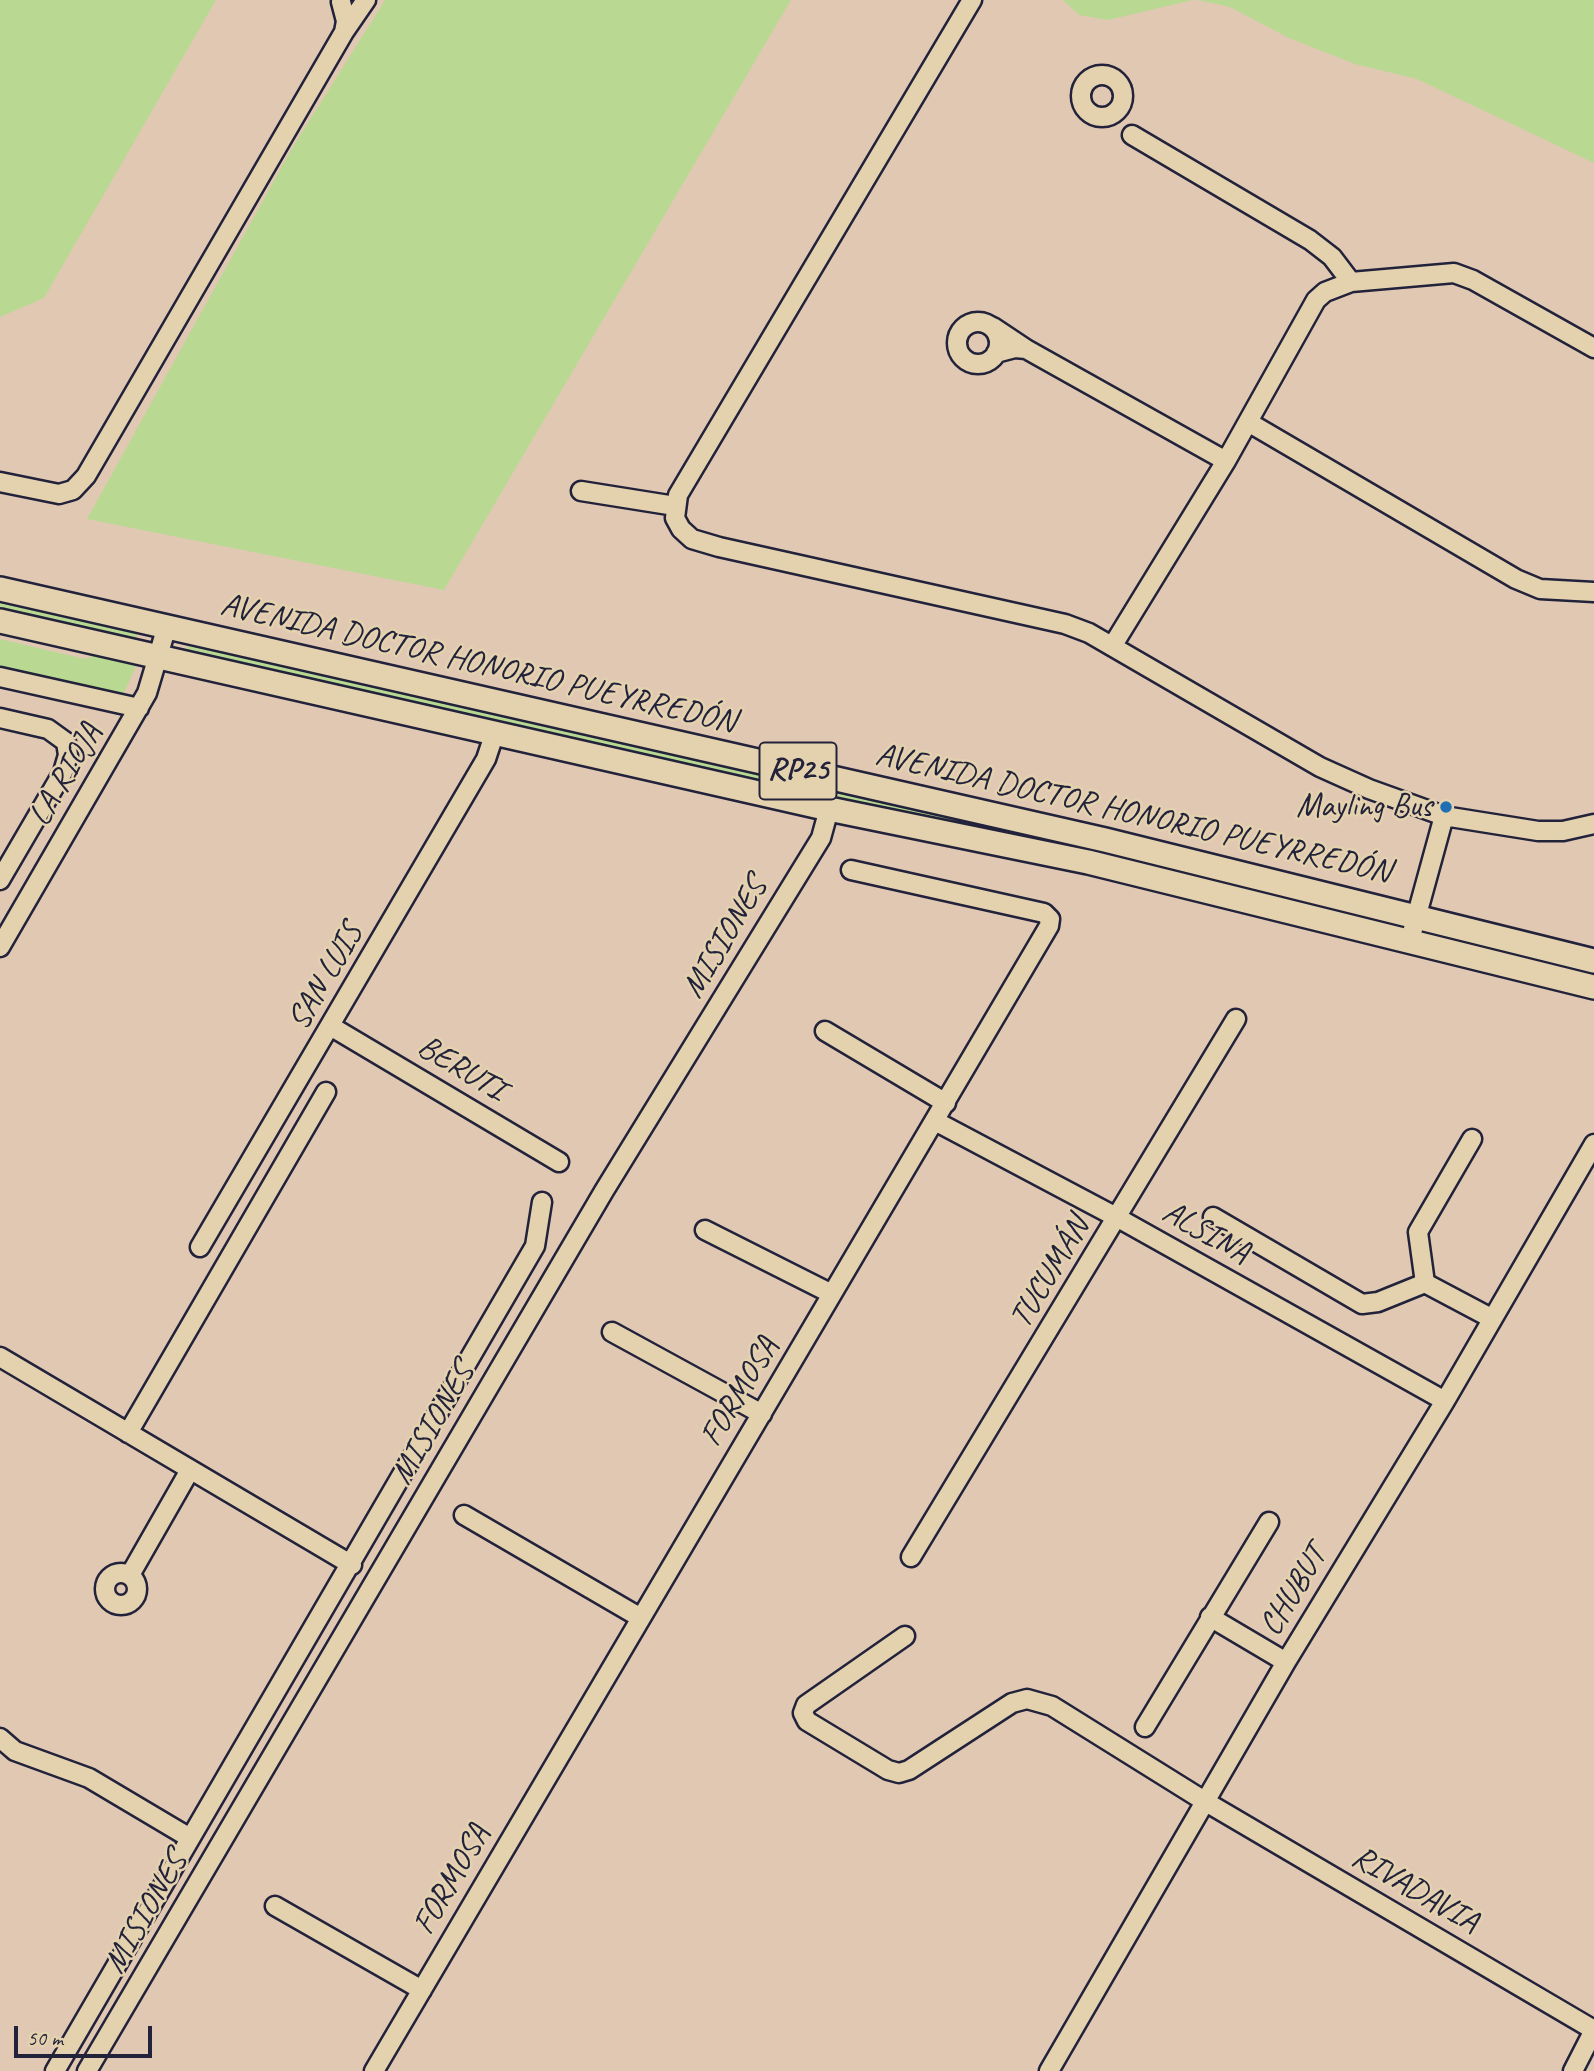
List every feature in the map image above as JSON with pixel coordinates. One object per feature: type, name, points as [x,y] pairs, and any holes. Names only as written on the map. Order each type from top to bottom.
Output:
[{"type":"main road","name":"AVENIDA DOCTOR HONORIO PUEYRREDÓN","points":[[0,589],[1092,837],[1417,915],[1594,961]]},
{"type":"main road","name":"AVENIDA DOCTOR HONORIO PUEYRREDÓN","points":[[0,621],[829,809],[1088,862],[1594,987]]},
{"type":"street","points":[[340,1],[354,5],[366,0]]},
{"type":"street","points":[[0,482],[49,493],[65,493],[86,477],[344,32],[366,0]]},
{"type":"street","points":[[972,0],[678,495],[674,506],[681,529],[692,539],[1065,624],[1113,645],[1157,674],[1320,767],[1381,794],[1444,816],[1538,831],[1563,831],[1594,824]]},
{"type":"street","points":[[340,1],[346,21],[344,32]]},
{"type":"street","points":[[1132,135],[1125,126],[1121,87],[1111,77],[1098,76],[1086,82],[1081,95],[1085,108],[1310,240],[1332,257],[1351,282]]},
{"type":"street","points":[[1096,116],[1110,116],[1121,107]]},
{"type":"street","points":[[1113,645],[1226,461],[1316,300],[1337,286],[1351,282],[1454,273],[1474,280],[1594,348]]},
{"type":"street","points":[[1026,349],[1015,348],[996,354],[986,362],[972,363],[961,355],[957,342],[967,325],[980,321],[1226,461]]},
{"type":"street","points":[[993,327],[999,340],[996,354]]},
{"type":"street","points":[[1248,422],[1517,579],[1540,589],[1594,592]]},
{"type":"street","points":[[581,491],[674,506]]},
{"type":"street","name":"LA RIOJA","points":[[0,947],[148,693],[167,626]]},
{"type":"street","points":[[0,677],[139,708]]},
{"type":"street","points":[[0,718],[48,729],[66,743],[68,755],[63,772],[0,880]]},
{"type":"street","name":"SAN LUIS","points":[[200,1247],[486,759],[495,732]]},
{"type":"street","name":"MISIONES","points":[[87,2071],[604,1191],[821,838],[829,809]]},
{"type":"street","points":[[1410,940],[1444,816]]},
{"type":"street","name":"FORMOSA","points":[[374,2071],[1049,926],[1050,919],[1044,913],[851,870]]},
{"type":"street","name":"TUCUMÁN","points":[[911,1557],[1236,1019]]},
{"type":"street","name":"BERUTI","points":[[331,1027],[559,1162]]},
{"type":"street","points":[[825,1031],[946,1103]]},
{"type":"street","points":[[128,1433],[326,1092]]},
{"type":"street","name":"ALSINA","points":[[935,1121],[1118,1218],[1445,1401]]},
{"type":"street","points":[[1425,1283],[1418,1232],[1472,1139]]},
{"type":"street","name":"CHUBUT","points":[[1049,2071],[1286,1662],[1445,1401],[1594,1144]]},
{"type":"street","points":[[55,2071],[352,1565],[535,1246],[542,1202]]},
{"type":"street","points":[[1213,1217],[1362,1304],[1378,1302],[1425,1283],[1491,1318]]},
{"type":"street","points":[[705,1230],[832,1294]]},
{"type":"street","points":[[612,1332],[762,1414]]},
{"type":"street","points":[[2,1363],[128,1433],[352,1565]]},
{"type":"street","points":[[130,1575],[190,1470]]},
{"type":"street","points":[[464,1515],[641,1618]]},
{"type":"street","points":[[1145,1727],[1269,1522]]},
{"type":"street","points":[[1210,1618],[1286,1662]]},
{"type":"street","name":"RIVADAVIA","points":[[905,1636],[806,1705],[803,1713],[807,1721],[888,1770],[899,1773],[909,1770],[1000,1709],[1027,1699],[1052,1706],[1206,1802],[1594,2030]]},
{"type":"street","points":[[0,1738],[15,1751],[89,1778],[190,1838]]},
{"type":"street","points":[[275,1906],[422,1990]]},
{"type":"street","points":[[1573,2071],[1594,2030]]},
{"type":"green space","points":[[0,0],[216,0],[44,298],[0,317]]},
{"type":"green space","points":[[385,0],[791,0],[444,590],[87,519],[291,150]]},
{"type":"green space","points":[[1063,0],[1193,0],[1108,20],[1079,15]]},
{"type":"green space","points":[[1198,0],[1594,0],[1594,163],[1417,79],[1355,64],[1289,38],[1230,7]]},
{"type":"green space","points":[[0,602],[137,633],[136,639],[0,608]]},
{"type":"green space","points":[[0,639],[85,659],[100,653],[138,662],[123,695],[50,683],[0,671]]},
{"type":"green space","points":[[188,645],[1090,847],[1397,920],[1396,925],[186,650]]},
{"type":"place","name":"Mayling Bus","points":[[1446,807]]}]
